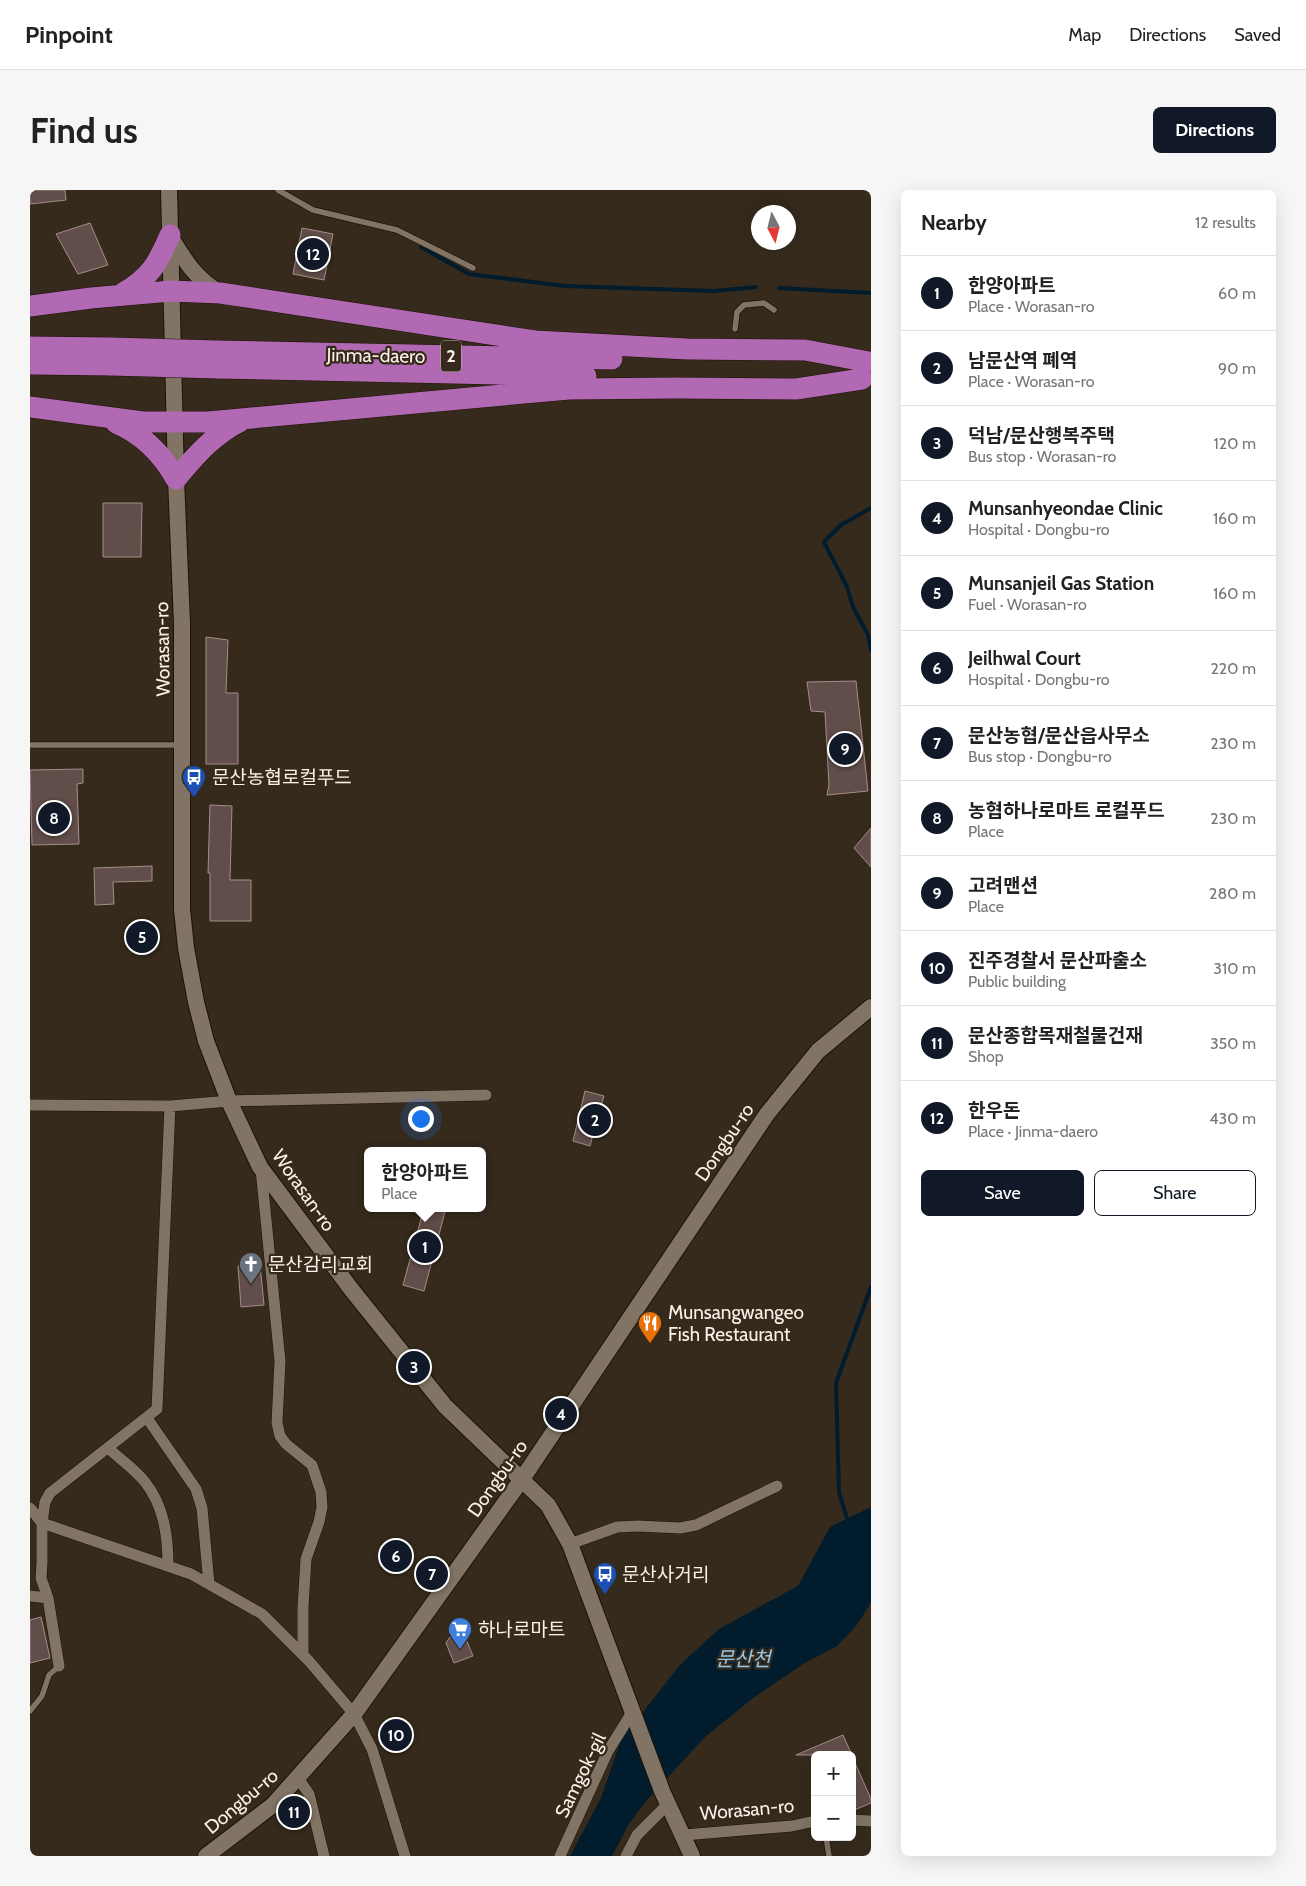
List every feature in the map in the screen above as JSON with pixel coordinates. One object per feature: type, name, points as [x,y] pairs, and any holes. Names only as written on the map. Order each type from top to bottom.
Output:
[{"type":"highway","points":[[119,295],[148,276],[161,258],[170,235]]},
{"type":"highway","points":[[30,306],[119,295],[172,291],[220,293],[535,341],[682,369],[868,371]]},
{"type":"highway","name":"2","points":[[30,347],[112,357]]},
{"type":"highway","name":"Jinma-daero","points":[[112,357],[682,369]]},
{"type":"highway","name":"2","points":[[30,364],[112,357]]},
{"type":"highway","points":[[30,407],[143,422],[243,420],[569,389],[682,369]]},
{"type":"highway","name":"2","points":[[682,369],[868,371]]},
{"type":"highway","points":[[94,415],[117,423],[136,433],[157,451],[168,464],[176,479],[206,445],[243,420]]},
{"type":"main road","name":"Worasan-ro","points":[[169,190],[176,479],[182,623],[182,909],[186,948],[196,1002],[206,1041],[229,1102],[260,1166],[351,1289],[445,1406],[548,1505],[570,1544],[665,1798],[684,1835],[692,1856]]},
{"type":"main road","points":[[170,235],[192,271],[208,286],[220,293]]},
{"type":"main road","name":"Dongbu-ro","points":[[206,1856],[274,1805],[354,1714],[522,1478],[767,1114],[818,1052],[871,1008]]},
{"type":"street","points":[[30,1105],[170,1106],[229,1102],[486,1095]]},
{"type":"street","points":[[59,1666],[48,1598],[41,1578],[42,1523],[45,1502],[50,1493],[157,1409],[170,1106]]},
{"type":"street","points":[[260,1166],[280,1361],[277,1424],[280,1436],[286,1444],[312,1465],[321,1492],[322,1507],[319,1522],[306,1559],[303,1655]]},
{"type":"street","points":[[147,1418],[196,1490],[202,1508],[209,1584]]},
{"type":"street","points":[[108,1448],[145,1481],[157,1502],[168,1540],[168,1566]]},
{"type":"street","points":[[570,1544],[616,1527],[680,1528],[696,1525],[777,1486]]},
{"type":"street","points":[[30,1508],[42,1523],[191,1574],[262,1614],[303,1655],[354,1714],[372,1749],[404,1856]]},
{"type":"street","points":[[30,1596],[48,1598]]},
{"type":"street","name":"Samgok-gil","points":[[560,1856],[608,1751],[633,1711]]},
{"type":"street","points":[[298,1778],[309,1794],[324,1856]]},
{"type":"street","points":[[626,1856],[637,1835],[665,1798]]},
{"type":"street","points":[[856,1820],[871,1821]]},
{"type":"street","name":"Worasan-ro","points":[[684,1835],[811,1823]]},
{"type":"lane","points":[[278,190],[313,210],[397,230],[473,268]]},
{"type":"lane","points":[[735,329],[737,312],[744,305],[764,303],[774,310]]},
{"type":"lane","points":[[30,745],[182,745]]},
{"type":"lane","points":[[30,1711],[42,1696],[49,1674],[59,1666]]},
{"type":"lane","points":[[827,1841],[829,1856]]},
{"type":"water","name":"문산천","points":[[871,1507],[871,1603],[856,1626],[837,1646],[803,1664],[753,1698],[705,1737],[646,1801],[629,1824],[612,1856],[570,1856],[601,1798],[621,1740],[680,1665],[719,1629],[798,1586],[830,1527]]},
{"type":"building","points":[[30,190],[65,190],[66,200],[30,204]]},
{"type":"building","points":[[90,223],[108,265],[78,274],[56,234]]},
{"type":"building","points":[[302,228],[333,234],[324,280],[293,274]]},
{"type":"building","points":[[103,503],[142,503],[141,557],[103,557]]},
{"type":"building","points":[[206,637],[228,640],[226,693],[238,693],[238,764],[206,764]]},
{"type":"building","points":[[856,681],[868,791],[827,795],[829,785],[825,712],[811,711],[807,682]]},
{"type":"building","points":[[83,769],[83,783],[77,784],[79,844],[32,845],[30,770]]},
{"type":"building","points":[[210,805],[232,806],[230,880],[251,880],[251,921],[210,921],[210,873],[208,873]]},
{"type":"building","points":[[871,828],[871,867],[854,848]]},
{"type":"building","points":[[152,866],[152,881],[113,882],[114,904],[95,905],[94,868]]},
{"type":"building","points":[[585,1091],[604,1096],[599,1113],[612,1117],[609,1127],[596,1124],[590,1146],[573,1141]]},
{"type":"building","points":[[423,1212],[445,1212],[424,1291],[403,1285]]},
{"type":"building","name":"문산감리교회","points":[[260,1264],[264,1305],[241,1307],[238,1266]]},
{"type":"building","points":[[41,1617],[50,1658],[30,1663],[30,1620]]},
{"type":"building","name":"하나로마트","points":[[463,1632],[473,1656],[454,1663],[446,1643],[450,1637]]},
{"type":"building","points":[[843,1735],[850,1751],[811,1751],[811,1755],[796,1755]]},
{"type":"building","points":[[856,1765],[871,1799],[871,1803],[856,1809]]},
{"type":"waterway","points":[[421,247],[469,274],[565,286],[714,291],[756,287]]},
{"type":"waterway","points":[[779,288],[871,293]]},
{"type":"waterway","points":[[871,508],[841,525],[824,542],[847,587],[853,607],[868,635],[871,650]]},
{"type":"waterway","name":"문산천","points":[[848,1522],[839,1492],[836,1383],[871,1287]]},
{"type":"place","name":"한우돈","points":[[313,254]]},
{"type":"place","name":"고려맨션","points":[[845,749]]},
{"type":"place","name":"문산농협로컬푸드","points":[[194,798]]},
{"type":"place","name":"농협하나로마트 로컬푸드","points":[[54,818]]},
{"type":"place","name":"Munsanjeil Gas Station","points":[[142,937]]},
{"type":"place","name":"남문산역 폐역","points":[[595,1120]]},
{"type":"place","name":"한양아파트","points":[[425,1247]]},
{"type":"place","name":"문산감리교회","points":[[251,1285]]},
{"type":"place","name":"Munsangwangeo Fish Restaurant","points":[[650,1344]]},
{"type":"place","name":"덕남/문산행복주택","points":[[414,1367]]},
{"type":"place","name":"Munsanhyeondae Clinic","points":[[561,1414]]},
{"type":"place","name":"Jeilhwal Court","points":[[396,1556]]},
{"type":"place","name":"문산농협/문산읍사무소","points":[[432,1574]]},
{"type":"place","name":"문산사거리","points":[[605,1595]]},
{"type":"place","name":"하나로마트","points":[[460,1650]]},
{"type":"place","name":"진주경찰서 문산파출소","points":[[396,1735]]},
{"type":"place","name":"문산종합목재철물건재","points":[[294,1812]]}]
